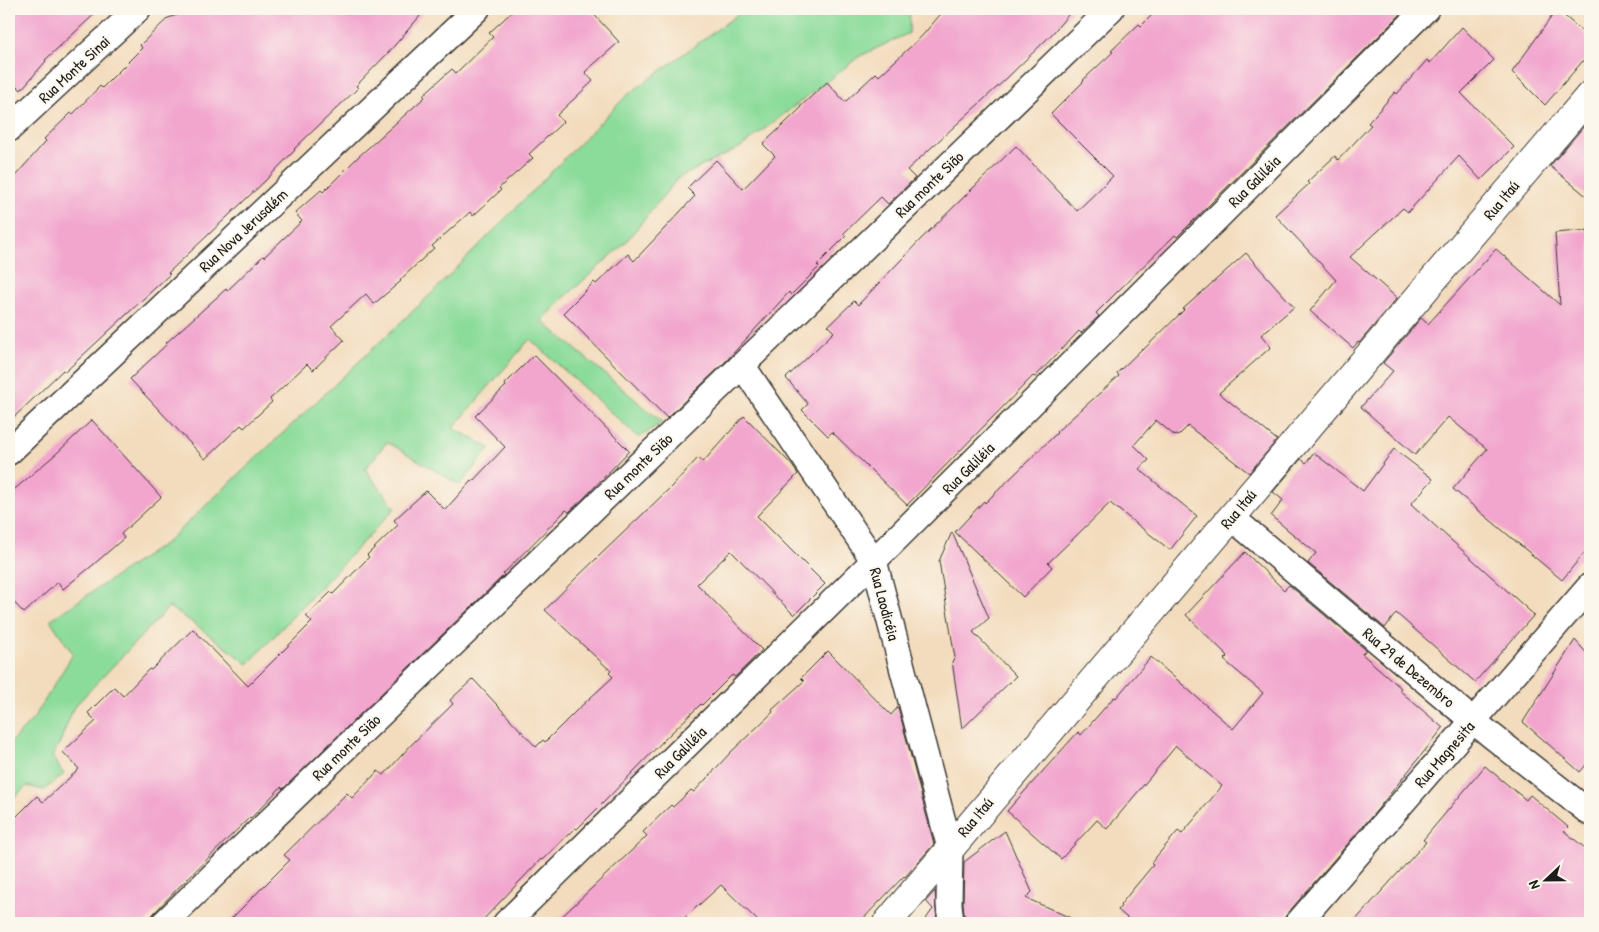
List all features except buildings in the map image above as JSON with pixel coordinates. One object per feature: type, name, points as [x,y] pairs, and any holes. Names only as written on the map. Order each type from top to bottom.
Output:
[{"type":"street","name":"Rua Monte Sinai","points":[[9,129],[138,9]]},
{"type":"street","name":"Rua Nova Jerusalém","points":[[9,452],[477,9]]},
{"type":"street","name":"Rua monte Sião","points":[[164,923],[1111,9]]},
{"type":"street","name":"Rua Galiléia","points":[[506,923],[874,561],[1426,9]]},
{"type":"street","name":"Rua Itaú","points":[[887,923],[1590,95]]},
{"type":"street","name":"Rua Laodicéia","points":[[742,365],[874,561],[950,848],[948,904],[951,923]]},
{"type":"street","name":"Rua 29 de Dezembro","points":[[1231,517],[1473,721],[1590,813]]},
{"type":"street","name":"Rua Magnesita","points":[[1298,923],[1590,586]]},
{"type":"green space","points":[[745,9],[910,9],[909,33],[860,56],[741,147],[678,178],[624,244],[564,298],[542,321],[662,422],[639,438],[530,339],[453,428],[490,448],[460,485],[387,442],[365,469],[395,508],[248,664],[169,607],[74,707],[52,757],[64,774],[44,790],[27,786],[9,802],[9,744],[34,718],[73,654],[50,620],[167,542],[432,293],[626,96]]}]
